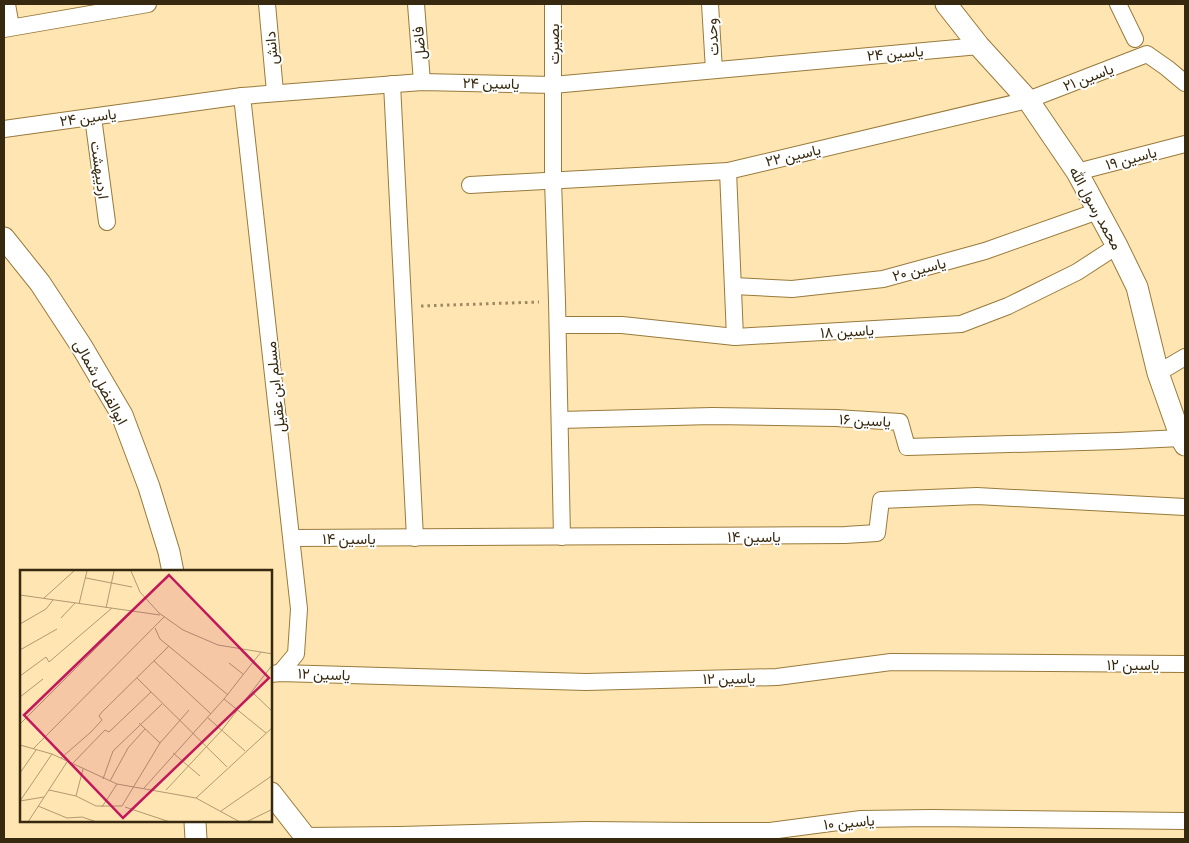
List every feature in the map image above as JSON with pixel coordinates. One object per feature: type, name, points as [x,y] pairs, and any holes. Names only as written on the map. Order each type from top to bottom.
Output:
[{"type":"street","points":[[7,4],[7,28],[138,5]]},
{"type":"street","name":"دانش","points":[[267,4],[275,92]]},
{"type":"street","name":"فاضل","points":[[416,4],[422,82]]},
{"type":"street","name":"بصیرت","points":[[553,4],[552,180],[558,325],[562,537]]},
{"type":"street","name":"وحدت","points":[[710,4],[714,70]]},
{"type":"street","name":"محمد رسول الله","points":[[946,4],[979,46],[1028,100],[1078,172],[1137,287],[1158,373],[1183,441]]},
{"type":"street","points":[[1118,4],[1135,38]]},
{"type":"street","name":"یاسین ۲۴","points":[[4,129],[275,92],[422,82],[553,84],[979,46]]},
{"type":"street","name":"یاسین ۲۱","points":[[1028,100],[1148,54],[1185,83]]},
{"type":"street","points":[[392,84],[415,538]]},
{"type":"street","name":"مسلم ابن عقیل","points":[[242,96],[299,609],[296,654],[276,674]]},
{"type":"street","name":"یاسین ۲۲","points":[[470,185],[728,171],[1028,100]]},
{"type":"street","name":"اردیبهشت","points":[[93,117],[107,222]]},
{"type":"street","name":"یاسین ۱۹","points":[[1078,172],[1185,144]]},
{"type":"street","points":[[728,171],[735,337]]},
{"type":"street","name":"یاسین ۲۰","points":[[733,286],[792,289],[883,279],[985,251],[1098,211]]},
{"type":"street","name":"ابوالفضل شمالی","points":[[4,238],[40,284],[82,347],[122,415],[149,487],[173,570]]},
{"type":"street","name":"یاسین ۱۸","points":[[558,325],[622,324],[735,337],[961,324],[1008,306],[1077,272],[1117,246]]},
{"type":"street","points":[[1158,373],[1185,357]]},
{"type":"street","name":"یاسین ۱۶","points":[[560,420],[712,416],[836,418],[900,422],[907,447],[1183,441]]},
{"type":"street","name":"یاسین ۱۴","points":[[292,538],[845,535],[877,532],[881,500],[977,496],[1185,507]]},
{"type":"street","name":"یاسین ۱۲","points":[[276,674],[586,682],[777,677],[891,662],[1185,664]]},
{"type":"street","points":[[272,794],[305,838]]},
{"type":"street","name":"یاسین ۱۰","points":[[305,838],[586,830],[770,831],[861,819],[1185,821]]},
{"type":"street","points":[[195,823],[196,839]]},
{"type":"path","points":[[404,307],[557,301]]}]
